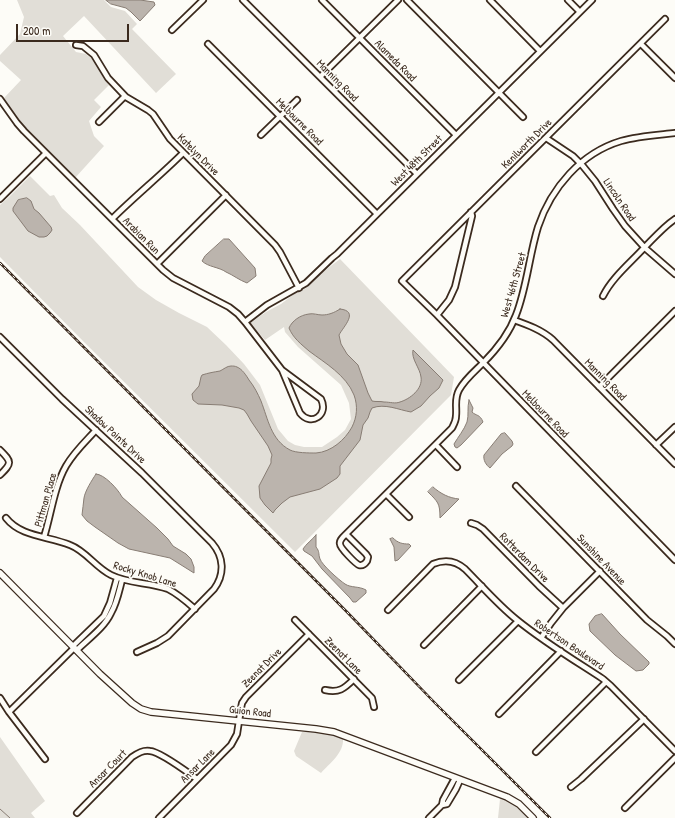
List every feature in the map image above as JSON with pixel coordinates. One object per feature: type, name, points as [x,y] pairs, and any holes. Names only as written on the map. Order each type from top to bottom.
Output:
[{"type":"street","points":[[172,30],[203,0]]},
{"type":"street","name":"Manning Road","points":[[243,0],[417,174]]},
{"type":"street","name":"Alameda Road","points":[[322,0],[456,135]]},
{"type":"street","points":[[320,77],[398,0]]},
{"type":"street","points":[[407,0],[523,117]]},
{"type":"street","points":[[490,0],[540,51]]},
{"type":"street","points":[[568,0],[580,12]]},
{"type":"street","name":"West 48th Street","points":[[245,322],[267,305],[306,283],[336,256],[592,0]]},
{"type":"street","name":"Kenilworth Drive","points":[[402,281],[665,19]]},
{"type":"street","name":"Melbourne Road","points":[[208,44],[377,214]]},
{"type":"street","points":[[641,44],[675,78]]},
{"type":"street","name":"Katelyn Drive","points":[[76,45],[83,46],[94,55],[108,78],[125,96],[153,114],[169,138],[276,246],[299,288]]},
{"type":"street","points":[[99,122],[125,96]]},
{"type":"street","name":"Arabian Run","points":[[0,98],[19,125],[170,276],[232,309],[238,314],[282,370],[303,417],[309,419],[319,417],[323,409],[323,402],[321,399],[282,370]]},
{"type":"street","points":[[261,135],[297,100]]},
{"type":"street","name":"West 46th Street","points":[[346,534],[436,445],[450,430],[455,422],[457,414],[456,401],[459,390],[470,376],[499,346],[514,320],[521,299],[540,221],[558,188],[572,172],[599,150],[628,139],[675,133]]},
{"type":"street","name":"Lincoln Road","points":[[546,138],[581,164],[595,181],[625,226],[645,248],[675,274]]},
{"type":"street","points":[[0,199],[46,153]]},
{"type":"street","points":[[112,219],[132,198],[164,172],[184,153]]},
{"type":"street","points":[[157,264],[226,195]]},
{"type":"street","points":[[437,315],[449,300],[456,284],[472,216],[471,212]]},
{"type":"street","points":[[603,296],[617,276],[667,225],[675,219]]},
{"type":"street","name":"Melbourne Road","points":[[402,281],[437,315],[675,560]]},
{"type":"street","points":[[599,387],[675,311]]},
{"type":"street","name":"Manning Road","points":[[514,320],[534,328],[551,338],[675,464]]},
{"type":"street","name":"Shadow Pointe Drive","points":[[0,337],[62,399],[148,479],[216,549],[220,555],[222,564],[219,581],[214,589],[195,609]]},
{"type":"street","points":[[656,445],[675,427]]},
{"type":"street","name":"Pittman Place","points":[[44,537],[58,485],[64,470],[74,454],[96,430]]},
{"type":"street","points":[[436,445],[458,467]]},
{"type":"street","points":[[0,450],[9,459],[7,468],[0,475]]},
{"type":"street","name":"Sunshine Avenue","points":[[516,486],[647,620],[675,644]]},
{"type":"street","points":[[386,494],[409,517]]},
{"type":"street","name":"Rocky Knob Lane","points":[[6,518],[19,530],[76,548],[101,569],[120,579],[167,589],[182,598],[195,609]]},
{"type":"street","name":"Rotterdam Drive","points":[[471,523],[482,528],[543,590],[563,608]]},
{"type":"street","points":[[346,534],[367,555],[367,561],[365,564],[360,565],[357,563],[340,546],[341,540],[346,534]]},
{"type":"street","name":"Robertson Boulevard","points":[[388,610],[432,565],[442,561],[457,563],[462,566],[518,621],[617,691],[675,751]]},
{"type":"street","points":[[541,638],[563,608],[600,571]]},
{"type":"street","name":"Guion Road","points":[[0,573],[100,674],[132,704],[141,709],[151,712],[320,729],[334,732],[514,800],[533,818]]},
{"type":"street","points":[[9,712],[74,648],[105,622],[115,604],[120,579]]},
{"type":"street","points":[[424,645],[482,586]]},
{"type":"street","points":[[137,652],[165,638],[195,609]]},
{"type":"street","name":"Zeenat Lane","points":[[295,620],[372,698],[374,707]]},
{"type":"street","points":[[459,680],[518,621]]},
{"type":"street","name":"Zeenat Drive","points":[[239,721],[242,703],[246,697],[309,634]]},
{"type":"street","points":[[499,714],[561,651]]},
{"type":"street","points":[[325,690],[332,691],[343,689],[354,679]]},
{"type":"street","points":[[536,752],[606,682]]},
{"type":"street","points":[[0,698],[45,759]]},
{"type":"street","points":[[572,787],[644,719]]},
{"type":"street","name":"Ansar Lane","points":[[159,818],[234,741],[237,734],[239,721]]},
{"type":"street","name":"Ansar Court","points":[[77,813],[132,757],[144,751],[158,753],[197,779]]},
{"type":"street","points":[[625,808],[675,758]]},
{"type":"street","points":[[429,818],[442,805],[447,804],[456,789],[457,779]]},
{"type":"shaded area","points":[[17,0],[104,0],[111,7],[125,11],[137,24],[132,29],[176,74],[156,93],[84,16],[63,36],[76,52],[86,54],[92,59],[109,85],[94,100],[101,107],[89,121],[94,136],[104,146],[75,178],[17,120],[4,98],[21,80],[0,61],[0,55],[20,34],[24,17]]},
{"type":"shaded area","points":[[106,0],[140,0],[154,2],[155,5],[140,21],[126,8],[111,4]]},
{"type":"shaded area","points":[[30,176],[50,196],[54,195],[62,208],[138,287],[156,300],[207,327],[226,345],[244,364],[260,385],[278,429],[288,441],[295,445],[304,447],[322,447],[337,437],[345,430],[351,419],[349,403],[341,385],[298,347],[285,332],[284,327],[265,340],[250,323],[281,304],[340,259],[454,377],[451,395],[295,552],[0,257],[0,205]]},
{"type":"shaded area","points":[[27,198],[31,201],[34,209],[51,227],[52,230],[47,236],[39,237],[28,231],[13,211],[13,208],[18,200]]},
{"type":"shaded area","points":[[224,239],[229,239],[255,268],[256,276],[247,283],[223,270],[207,265],[202,261],[205,256]]},
{"type":"shaded area","points":[[340,309],[346,310],[350,316],[339,335],[341,344],[347,354],[358,365],[372,401],[398,403],[408,399],[415,393],[420,386],[421,377],[413,357],[413,350],[443,380],[439,388],[421,406],[411,412],[382,406],[372,408],[363,425],[360,440],[340,466],[340,474],[337,478],[320,489],[290,497],[273,513],[260,498],[259,486],[271,463],[272,455],[268,446],[247,414],[244,410],[239,408],[222,405],[198,404],[193,400],[192,394],[199,386],[202,375],[220,371],[230,366],[236,367],[244,372],[254,387],[274,435],[278,441],[290,450],[306,453],[322,452],[332,448],[346,436],[354,423],[356,407],[354,395],[346,381],[300,343],[289,328],[294,321],[302,316],[311,314],[326,315]]},
{"type":"shaded area","points":[[469,400],[473,408],[472,412],[479,416],[483,422],[457,448],[454,444],[467,422]]},
{"type":"shaded area","points":[[505,433],[513,444],[490,468],[485,462],[484,455],[501,434]]},
{"type":"shaded area","points":[[96,474],[103,476],[110,482],[122,497],[157,528],[173,546],[191,559],[194,567],[194,573],[170,558],[129,549],[87,521],[82,515],[84,498],[87,489]]},
{"type":"shaded area","points":[[433,487],[445,495],[459,499],[440,518],[438,503],[428,492]]},
{"type":"shaded area","points":[[316,535],[316,547],[320,559],[324,565],[345,584],[366,590],[366,593],[356,602],[353,602],[312,556],[304,551],[304,547]]},
{"type":"shaded area","points":[[393,538],[398,542],[409,544],[411,546],[398,560],[395,561],[394,547],[390,539]]},
{"type":"shaded area","points":[[602,614],[649,662],[643,670],[636,671],[615,655],[590,631],[589,624],[595,616]]},
{"type":"shaded area","points":[[302,732],[323,733],[334,735],[343,739],[343,744],[339,754],[321,773],[296,756],[294,751]]},
{"type":"shaded area","points":[[0,737],[45,801],[31,813],[35,818],[0,818]]},
{"type":"shaded area","points":[[500,799],[517,802],[533,818],[498,818]]},
{"type":"waterway","points":[[0,809],[10,818]]},
{"type":"railway","points":[[0,263],[550,818]]}]
